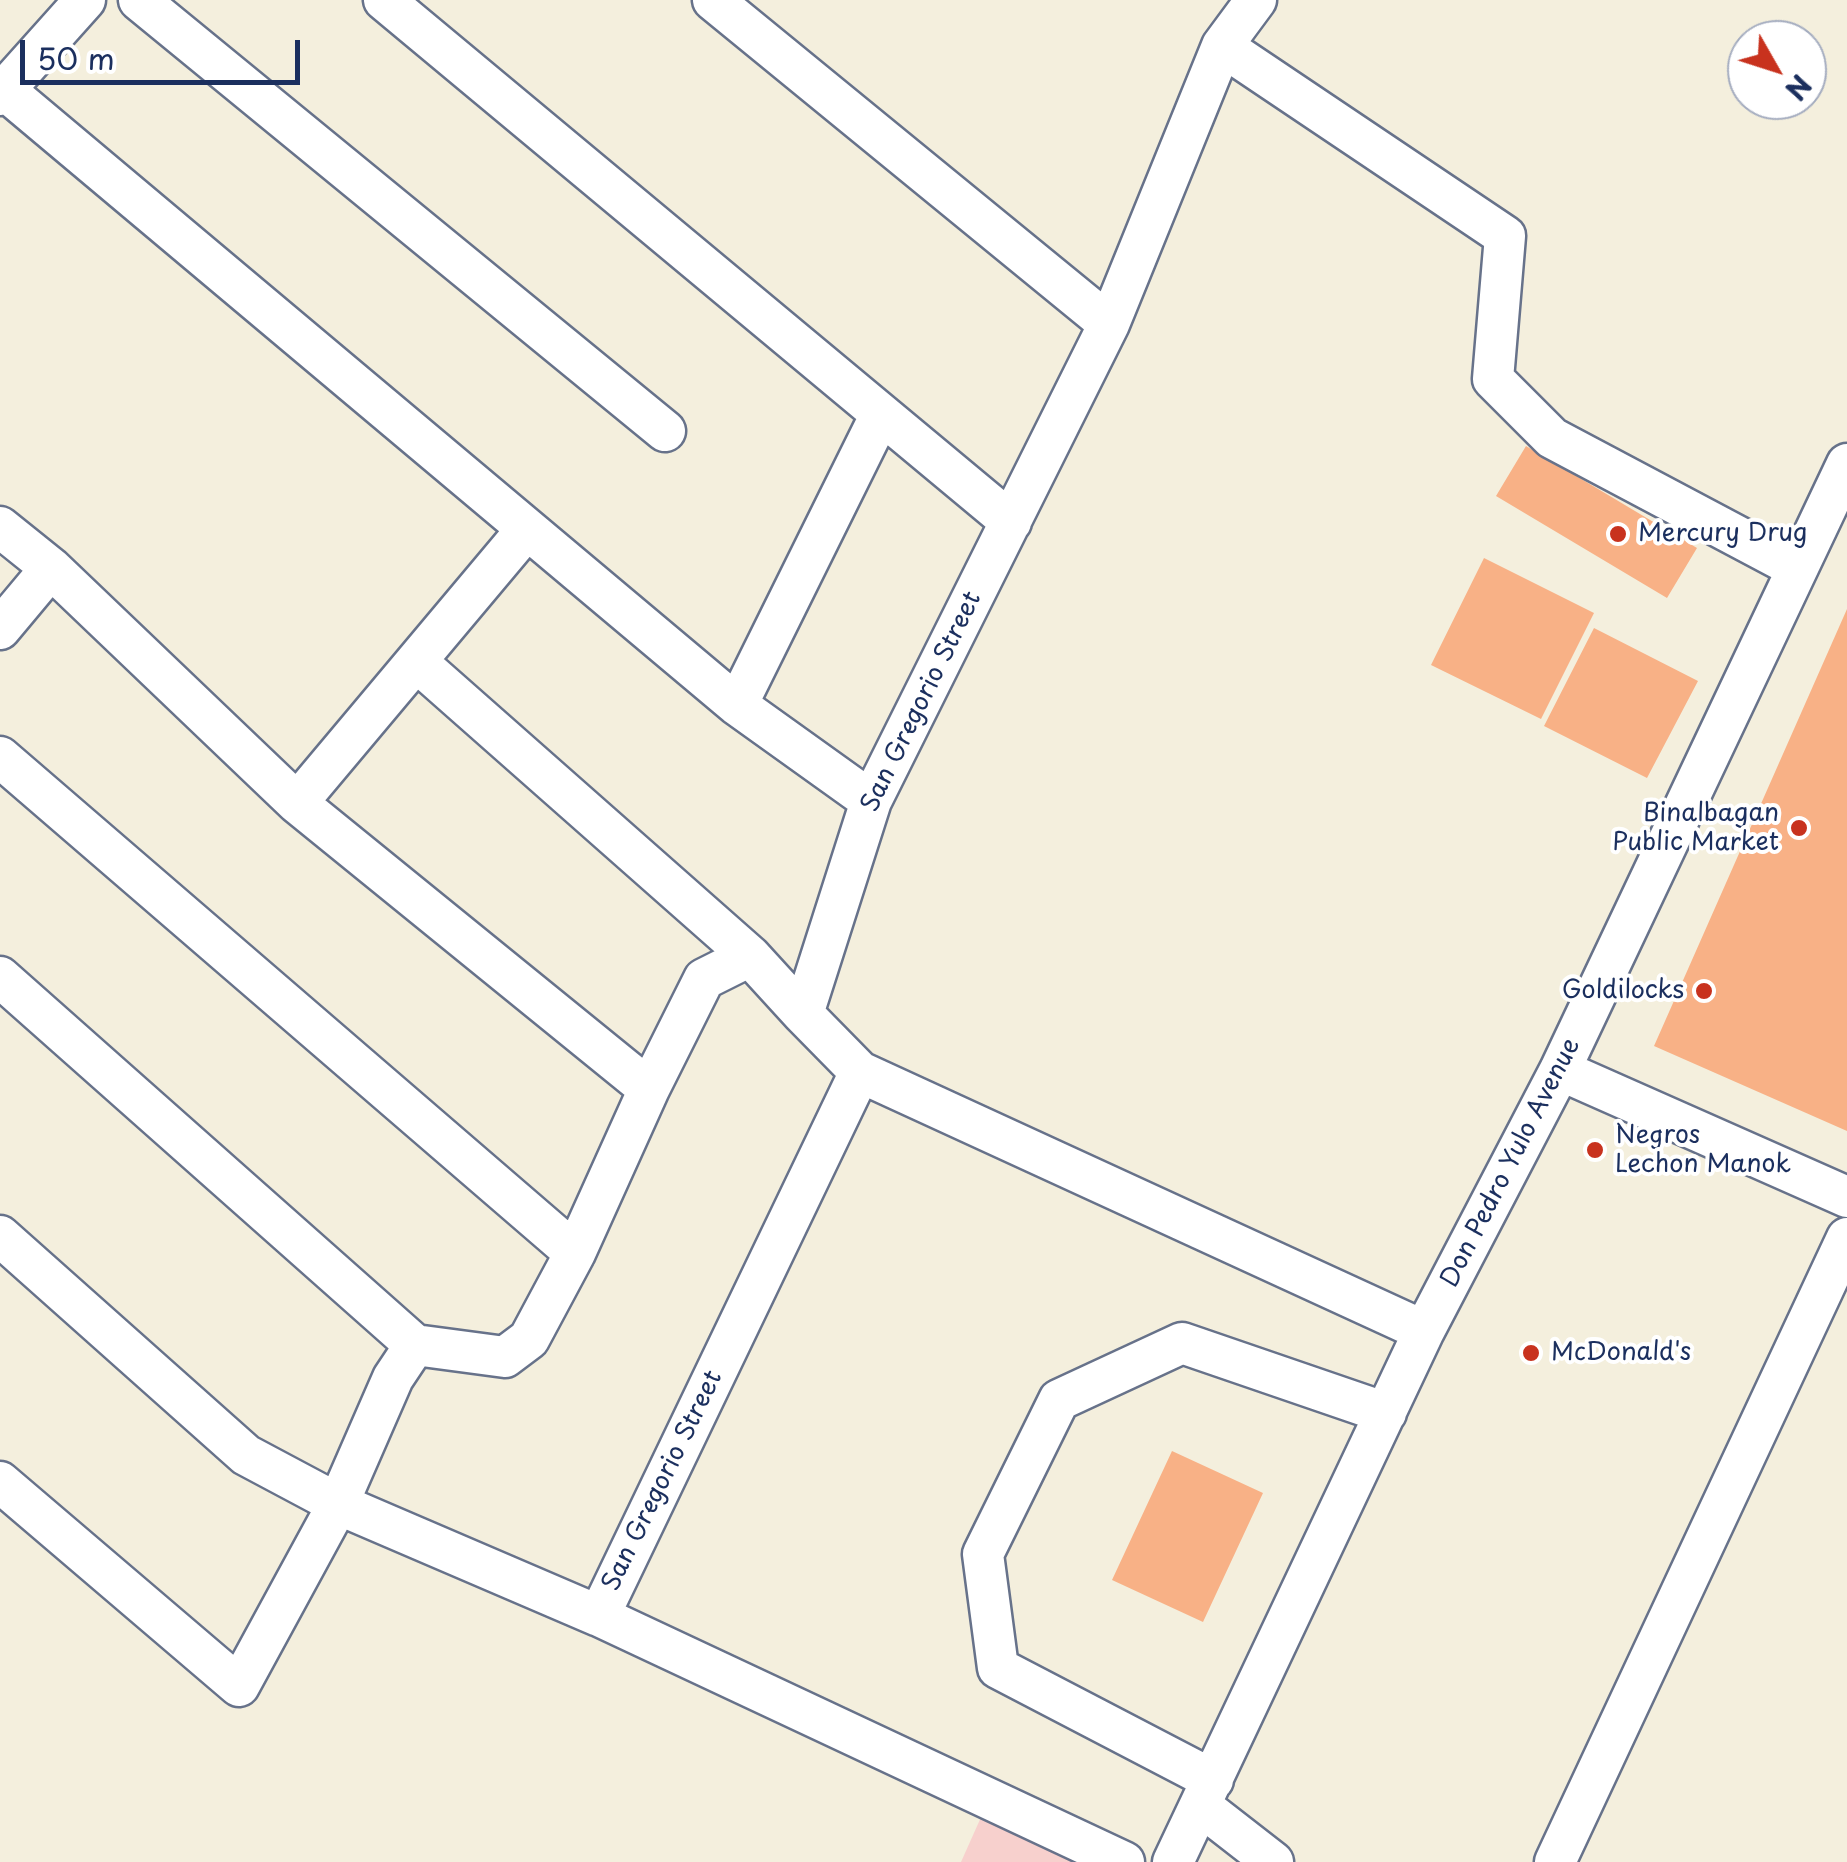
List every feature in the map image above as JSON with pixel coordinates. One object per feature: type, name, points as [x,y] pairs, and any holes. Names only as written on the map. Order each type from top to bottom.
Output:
[{"type":"street","points":[[85,0],[2,90],[737,705],[871,801]]},
{"type":"street","points":[[140,0],[665,432]]},
{"type":"street","points":[[384,0],[1012,522]]},
{"type":"street","points":[[712,0],[1109,324]]},
{"type":"street","name":"San Gregorio Street","points":[[803,1014],[871,801],[1109,324],[1222,46],[1256,0]]},
{"type":"street","points":[[1222,46],[1505,236],[1493,379],[1552,438],[1797,568]]},
{"type":"street","points":[[737,705],[881,414]]},
{"type":"street","name":"Don Pedro Yulo Avenue","points":[[1173,1862],[1424,1331],[1560,1070],[1797,568],[1832,535],[1847,464]]},
{"type":"street","points":[[0,526],[51,568],[298,803],[649,1089]]},
{"type":"street","points":[[298,803],[527,529]]},
{"type":"street","points":[[0,629],[51,568]]},
{"type":"street","points":[[417,662],[750,956],[860,1072],[1424,1331]]},
{"type":"street","points":[[0,757],[575,1253]]},
{"type":"street","points":[[0,977],[415,1345],[506,1357],[530,1340],[704,979],[750,956]]},
{"type":"street","points":[[1560,1070],[1847,1198]]},
{"type":"street","name":"San Gregorio Street","points":[[598,1616],[860,1072]]},
{"type":"street","points":[[0,1236],[246,1455],[338,1504],[598,1616],[1124,1862]]},
{"type":"street","points":[[1556,1862],[1847,1238]]},
{"type":"street","points":[[1273,1862],[1207,1793],[998,1668],[983,1554],[1059,1400],[1182,1343],[1386,1413]]},
{"type":"street","points":[[0,1482],[239,1686],[338,1504],[393,1378],[415,1345]]},
{"type":"shaded area","points":[[982,1815],[1084,1862],[961,1862]]},
{"type":"building","points":[[1526,446],[1697,548],[1667,598],[1496,496]]},
{"type":"building","points":[[1484,558],[1594,613],[1541,719],[1431,665]]},
{"type":"building","name":"Binalbagan Public Market","points":[[1847,609],[1847,1131],[1654,1046]]},
{"type":"building","points":[[1594,628],[1698,681],[1647,778],[1544,726]]},
{"type":"building","points":[[1172,1451],[1263,1493],[1203,1622],[1112,1580]]},
{"type":"place","name":"Mercury Drug","points":[[1618,534]]},
{"type":"place","name":"Binalbagan Public Market","points":[[1799,828]]},
{"type":"place","name":"Goldilocks","points":[[1704,991]]},
{"type":"place","name":"Negros Lechon Manok","points":[[1595,1150]]},
{"type":"place","name":"McDonald's","points":[[1531,1353]]}]
